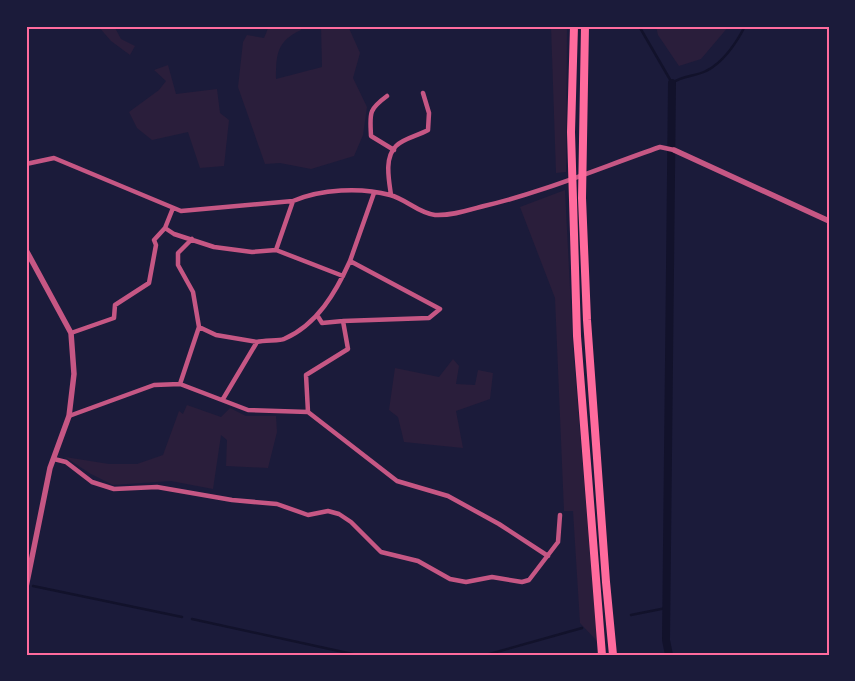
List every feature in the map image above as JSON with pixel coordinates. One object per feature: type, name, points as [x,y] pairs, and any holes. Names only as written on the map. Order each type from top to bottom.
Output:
[{"type":"highway","points":[[574,26],[572,164],[577,336],[602,655]]},
{"type":"highway","points":[[585,26],[582,198],[588,330],[606,582],[614,655]]},
{"type":"street","points":[[391,195],[388,175],[389,158],[396,146],[428,130],[429,113],[423,93]]},
{"type":"street","points":[[387,96],[374,106],[370,116],[372,136],[394,150]]},
{"type":"street","points":[[26,164],[54,158],[181,211],[293,201],[309,194],[354,190],[391,195],[412,207],[435,215],[463,212],[512,200],[660,146],[674,150],[829,221]]},
{"type":"street","points":[[200,327],[216,335],[257,342],[271,338],[282,340],[310,322],[332,298],[343,276],[357,247],[374,193]]},
{"type":"street","points":[[276,250],[293,201]]},
{"type":"street","points":[[71,334],[114,318],[115,305],[149,283],[156,245],[154,240],[165,228],[173,208]]},
{"type":"street","points":[[165,228],[174,234],[192,238],[214,247],[252,252],[276,250],[343,276]]},
{"type":"street","points":[[180,384],[200,327],[193,292],[178,265],[178,253],[192,238]]},
{"type":"street","points":[[26,250],[71,334],[74,374],[69,416],[54,459],[26,587]]},
{"type":"street","points":[[316,315],[322,323],[429,318],[440,309],[350,261]]},
{"type":"street","points":[[308,412],[306,375],[348,349],[343,321]]},
{"type":"street","points":[[223,399],[257,342]]},
{"type":"street","points":[[69,416],[154,385],[180,384],[248,410],[308,412],[397,481],[448,496],[500,524],[548,556]]},
{"type":"street","points":[[54,459],[66,462],[92,482],[114,489],[157,487],[232,500],[277,504],[308,515],[328,511],[339,514],[351,522],[381,552],[418,561],[450,579],[466,582],[492,577],[522,582],[529,580],[558,542],[560,515]]},
{"type":"shaded area","points":[[98,26],[114,26],[121,39],[135,46],[130,55],[111,41]]},
{"type":"shaded area","points":[[269,26],[302,26],[301,30],[287,39],[280,49],[276,79],[322,67],[321,26],[348,26],[360,53],[353,78],[367,107],[363,135],[354,156],[311,169],[280,163],[265,164],[238,87],[243,42],[247,35],[264,38]]},
{"type":"shaded area","points":[[551,26],[567,26],[566,172],[556,173]]},
{"type":"shaded area","points":[[656,26],[729,26],[701,59],[679,66],[658,35]]},
{"type":"shaded area","points":[[168,65],[176,94],[217,89],[220,113],[229,120],[224,166],[200,168],[188,132],[152,140],[137,128],[129,112],[159,90],[166,81],[154,70]]},
{"type":"shaded area","points":[[565,190],[573,348],[597,641],[580,623],[573,511],[564,511],[555,298],[520,207]]},
{"type":"shaded area","points":[[453,359],[459,366],[456,384],[475,385],[478,370],[493,373],[490,399],[456,411],[463,448],[404,442],[398,417],[389,410],[395,368],[439,377]]},
{"type":"shaded area","points":[[187,405],[221,417],[230,408],[246,416],[276,416],[277,432],[268,468],[226,466],[227,440],[221,435],[213,489],[171,481],[113,485],[91,474],[65,457],[109,464],[137,464],[163,455],[179,411],[183,414]]},
{"type":"waterway","points":[[639,26],[672,83],[706,71],[718,63],[734,45],[745,26]]},
{"type":"waterway","points":[[669,655],[666,640],[672,83]]},
{"type":"waterway","points":[[33,586],[182,617]]},
{"type":"waterway","points":[[631,615],[666,608]]},
{"type":"waterway","points":[[192,619],[357,655]]},
{"type":"waterway","points":[[486,655],[582,628]]}]
